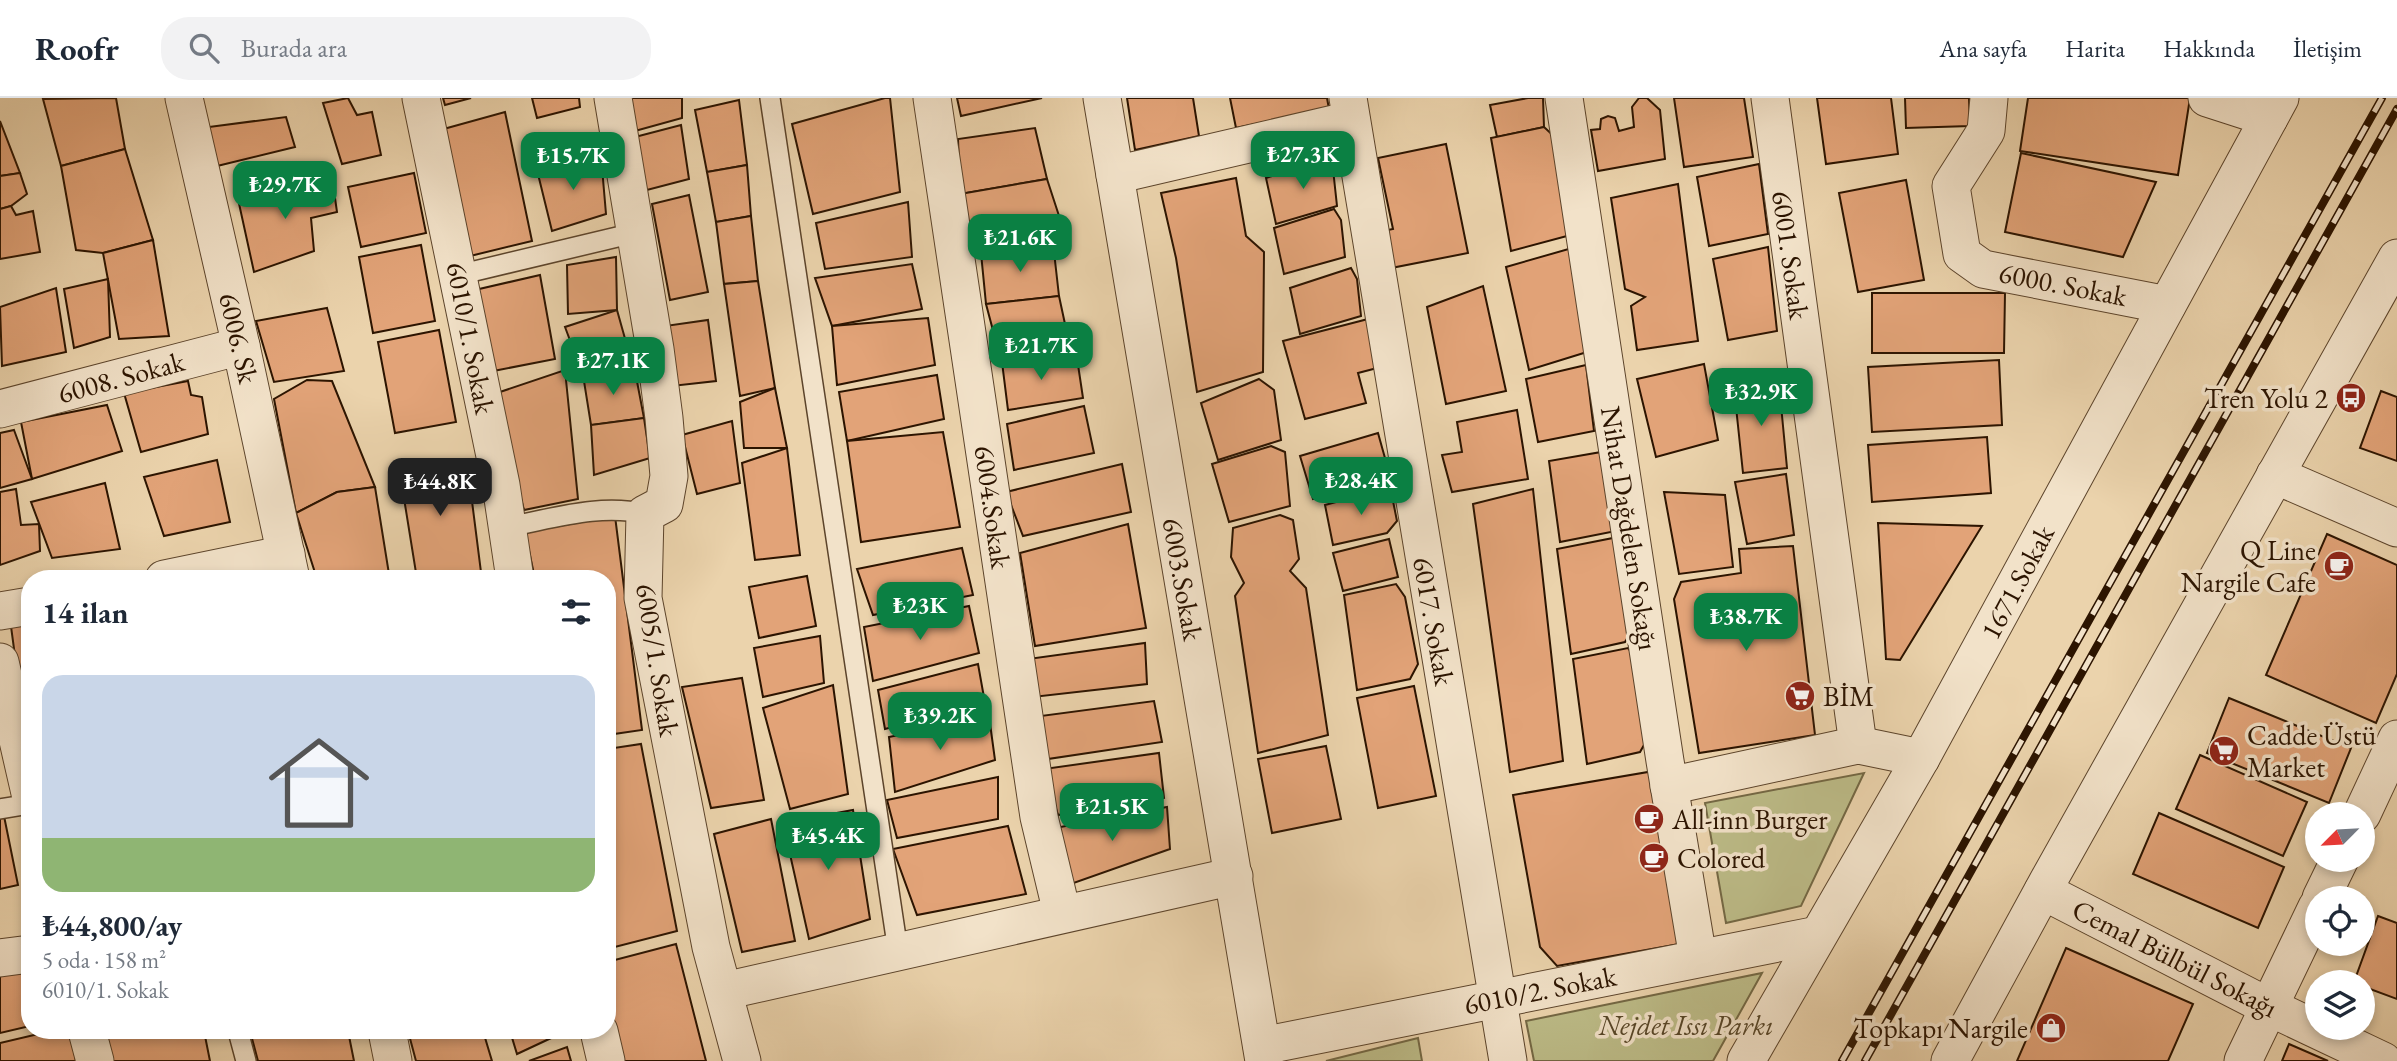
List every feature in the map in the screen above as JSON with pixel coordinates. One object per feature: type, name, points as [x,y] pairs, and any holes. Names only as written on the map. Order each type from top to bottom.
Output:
[{"type":"street","name":"6006. Sk","points":[[184,98],[288,566]]},
{"type":"street","name":"6010/1. Sokak","points":[[421,98],[458,275],[514,570]]},
{"type":"street","points":[[613,98],[655,349],[669,476],[664,504],[645,514]]},
{"type":"street","name":"6004.Sokak","points":[[932,98],[1038,817],[1062,913]]},
{"type":"street","name":"6003.Sokak","points":[[1102,98],[1263,1053]]},
{"type":"street","name":"Nihat Dağdelen Sokağı","points":[[1564,98],[1669,786],[1698,958]]},
{"type":"street","name":"6001. Sokak","points":[[1770,98],[1857,745]]},
{"type":"street","name":"6000. Sokak","points":[[1989,98],[1986,131],[1951,186],[1962,254],[1983,269],[2167,305]]},
{"type":"street","points":[[2207,98],[2274,108]]},
{"type":"street","name":"1671.Sokak","points":[[1746,1061],[1921,758],[2274,108]]},
{"type":"street","points":[[1115,175],[1349,109]]},
{"type":"street","name":"6017. Sokak","points":[[1349,109],[1508,1061]]},
{"type":"street","points":[[1950,1061],[2397,258]]},
{"type":"street","name":"6008. Sokak","points":[[0,409],[241,346]]},
{"type":"street","points":[[2275,475],[2397,528]]},
{"type":"street","name":"6005/1. Sokak","points":[[645,514],[643,598],[711,947],[742,1061]]},
{"type":"street","points":[[250,570],[288,566]]},
{"type":"street","points":[[0,611],[21,608]]},
{"type":"street","points":[[2,679],[21,756]]},
{"type":"street","points":[[2367,802],[2397,740]]},
{"type":"street","points":[[1669,786],[1857,745],[1921,758]]},
{"type":"street","points":[[724,991],[1234,876]]},
{"type":"street","name":"Cemal Bülbül Sokağı","points":[[2043,891],[2269,1007],[2383,1061]]},
{"type":"street","points":[[2244,1061],[2305,932]]},
{"type":"street","name":"6010/2. Sokak","points":[[1263,1053],[1497,999],[1818,935]]},
{"type":"street","points":[[0,958],[21,955]]},
{"type":"street","points":[[89,1039],[95,1061]]},
{"type":"street","points":[[389,1039],[393,1061]]},
{"type":"street","points":[[601,1039],[606,1061]]},
{"type":"lane","points":[[770,98],[898,951]]},
{"type":"lane","points":[[458,275],[634,233]]},
{"type":"lane","points":[[507,527],[603,510],[626,509],[645,514]]},
{"type":"lane","points":[[0,809],[21,806]]},
{"type":"lane","points":[[240,1039],[246,1061]]},
{"type":"green space","points":[[1864,773],[1801,906],[1726,923],[1705,803]]},
{"type":"green space","name":"Nejdet Issı Parkı","points":[[1762,973],[1713,1061],[1534,1061],[1526,1021]]},
{"type":"green space","points":[[1418,1038],[1422,1061],[1326,1061]]},
{"type":"building","points":[[116,98],[125,149],[61,166],[43,99]]},
{"type":"building","points":[[348,98],[357,115],[372,112],[381,155],[342,164],[323,103]]},
{"type":"building","points":[[443,98],[471,98],[445,105]]},
{"type":"building","points":[[532,98],[579,98],[580,107],[537,118]]},
{"type":"building","points":[[630,98],[682,98],[682,118],[635,131]]},
{"type":"building","points":[[890,98],[900,192],[813,214],[792,124]]},
{"type":"building","points":[[957,98],[1042,98],[961,116]]},
{"type":"building","points":[[1127,98],[1193,98],[1199,136],[1135,150]]},
{"type":"building","points":[[1230,98],[1327,98],[1329,109],[1236,128]]},
{"type":"building","points":[[1543,98],[1544,127],[1497,137],[1490,105]]},
{"type":"building","points":[[1639,98],[1647,98],[1660,110],[1665,159],[1598,171],[1591,130],[1600,129],[1601,119],[1608,116],[1615,118],[1619,131],[1634,127],[1632,107]]},
{"type":"building","points":[[1674,98],[1744,98],[1753,157],[1684,167]]},
{"type":"building","points":[[1817,98],[1891,98],[1898,154],[1826,164]]},
{"type":"building","points":[[1905,98],[1969,98],[1970,126],[1906,128]]},
{"type":"building","points":[[2028,98],[2190,98],[2178,175],[2020,151]]},
{"type":"building","points":[[739,100],[747,165],[707,172],[695,110]]},
{"type":"building","points":[[505,112],[532,241],[466,257],[440,130]]},
{"type":"building","points":[[286,117],[295,147],[213,167],[201,128]]},
{"type":"building","points":[[0,121],[20,173],[0,176]]},
{"type":"building","points":[[681,125],[689,179],[643,191],[635,137]]},
{"type":"building","points":[[1544,127],[1558,140],[1567,236],[1511,251],[1491,138]]},
{"type":"building","points":[[1035,128],[1047,179],[960,194],[958,139]]},
{"type":"building","points":[[1446,144],[1468,253],[1386,269],[1378,232],[1393,229],[1378,158]]},
{"type":"building","points":[[125,149],[153,240],[103,253],[76,250],[61,166]]},
{"type":"building","points":[[2021,153],[2156,182],[2123,257],[2005,232]]},
{"type":"building","points":[[601,156],[606,214],[552,231],[537,170]]},
{"type":"building","points":[[1327,158],[1333,169],[1337,206],[1276,224],[1266,178]]},
{"type":"building","points":[[1759,164],[1768,234],[1709,246],[1697,177]]},
{"type":"building","points":[[747,165],[751,216],[716,222],[707,172]]},
{"type":"building","points":[[20,173],[27,194],[11,206],[0,209],[0,176]]},
{"type":"building","points":[[414,173],[426,233],[361,247],[348,187]]},
{"type":"building","points":[[332,177],[337,212],[311,218],[314,251],[254,272],[238,199]]},
{"type":"building","points":[[1236,178],[1246,236],[1264,252],[1263,372],[1197,392],[1176,258],[1161,193]]},
{"type":"building","points":[[1047,179],[1061,222],[964,246],[960,194]]},
{"type":"building","points":[[1906,180],[1924,280],[1858,292],[1839,193]]},
{"type":"building","points":[[1678,184],[1698,341],[1637,350],[1631,306],[1645,297],[1625,289],[1611,198]]},
{"type":"building","points":[[689,195],[708,292],[670,300],[652,204]]},
{"type":"building","points":[[908,202],[912,257],[825,269],[816,223]]},
{"type":"building","points":[[11,206],[16,215],[33,211],[40,252],[0,259],[0,209]]},
{"type":"building","points":[[1334,209],[1341,220],[1345,257],[1284,274],[1274,228]]},
{"type":"building","points":[[751,216],[758,281],[724,284],[716,222]]},
{"type":"building","points":[[153,240],[169,336],[119,339],[103,253]]},
{"type":"building","points":[[1053,243],[1059,296],[986,304],[981,253]]},
{"type":"building","points":[[421,245],[435,321],[373,333],[359,257]]},
{"type":"building","points":[[1768,247],[1777,331],[1728,340],[1713,259]]},
{"type":"building","points":[[1572,248],[1587,352],[1529,370],[1506,267]]},
{"type":"building","points":[[616,257],[617,310],[568,314],[567,265]]},
{"type":"building","points":[[912,264],[922,309],[832,326],[815,278]]},
{"type":"building","points":[[1351,268],[1357,279],[1361,316],[1300,334],[1290,288]]},
{"type":"building","points":[[540,275],[555,359],[483,373],[466,292]]},
{"type":"building","points":[[108,279],[110,337],[74,348],[64,289]]},
{"type":"building","points":[[758,281],[775,388],[740,396],[724,284]]},
{"type":"building","points":[[1483,286],[1506,391],[1446,404],[1427,307]]},
{"type":"building","points":[[56,288],[66,352],[2,366],[0,307]]},
{"type":"building","points":[[1872,293],[2005,293],[2004,353],[1872,353]]},
{"type":"building","points":[[1059,296],[1068,338],[999,353],[986,304]]},
{"type":"building","points":[[327,308],[344,371],[274,382],[256,321]]},
{"type":"building","points":[[617,310],[631,360],[583,375],[565,327]]},
{"type":"building","points":[[928,318],[935,365],[837,385],[832,326]]},
{"type":"building","points":[[1368,319],[1381,367],[1358,373],[1366,403],[1305,419],[1283,341]]},
{"type":"building","points":[[708,320],[716,381],[672,386],[665,326]]},
{"type":"building","points":[[439,330],[456,422],[395,433],[378,342]]},
{"type":"building","points":[[1077,358],[1083,398],[1008,410],[1002,362]]},
{"type":"building","points":[[1999,360],[2002,425],[1872,432],[1868,367]]},
{"type":"building","points":[[1704,364],[1718,440],[1656,457],[1637,379]]},
{"type":"building","points":[[1586,365],[1594,431],[1538,442],[1526,379]]},
{"type":"building","points":[[565,370],[578,499],[524,510],[494,394]]},
{"type":"building","points":[[635,371],[644,418],[591,425],[583,375]]},
{"type":"building","points":[[937,375],[944,419],[847,441],[839,392]]},
{"type":"building","points":[[1259,379],[1274,390],[1281,440],[1218,460],[1201,403]]},
{"type":"building","points":[[307,380],[332,381],[375,487],[337,492],[296,513],[274,399]]},
{"type":"building","points":[[188,381],[191,395],[202,397],[208,434],[141,452],[124,393]]},
{"type":"building","points":[[1779,384],[1787,468],[1743,473],[1734,388]]},
{"type":"building","points":[[775,388],[787,448],[744,448],[740,402]]},
{"type":"building","points":[[2381,391],[2397,397],[2397,461],[2360,448]]},
{"type":"building","points":[[107,405],[122,451],[32,479],[21,422]]},
{"type":"building","points":[[1084,406],[1094,453],[1014,470],[1007,424]]},
{"type":"building","points":[[1517,410],[1528,479],[1452,492],[1442,455],[1462,452],[1457,422]]},
{"type":"building","points":[[644,418],[650,458],[594,475],[591,425]]},
{"type":"building","points":[[732,421],[740,483],[697,494],[682,435]]},
{"type":"building","points":[[14,430],[32,479],[0,488],[0,433]]},
{"type":"building","points":[[943,432],[960,527],[861,542],[847,441]]},
{"type":"building","points":[[1378,433],[1390,476],[1313,499],[1300,456]]},
{"type":"building","points":[[1987,437],[1991,493],[1872,502],[1868,445]]},
{"type":"building","points":[[1271,446],[1285,452],[1290,506],[1229,522],[1212,464]]},
{"type":"building","points":[[787,448],[800,555],[755,560],[742,463]]},
{"type":"building","points":[[1607,451],[1616,531],[1560,542],[1549,461]]},
{"type":"building","points":[[217,460],[230,522],[164,536],[144,477]]},
{"type":"building","points":[[398,461],[467,462],[481,570],[416,570]]},
{"type":"building","points":[[1122,464],[1131,512],[1023,536],[1006,492]]},
{"type":"building","points":[[1786,474],[1794,535],[1747,544],[1735,482]]},
{"type":"building","points":[[105,483],[120,549],[52,558],[31,502]]},
{"type":"building","points":[[375,487],[388,570],[314,570],[296,513],[337,492]]},
{"type":"building","points":[[16,489],[21,525],[39,524],[40,551],[0,565],[0,492]]},
{"type":"building","points":[[1533,489],[1563,761],[1510,772],[1473,504]]},
{"type":"building","points":[[1380,490],[1393,501],[1397,521],[1387,533],[1333,545],[1325,505]]},
{"type":"building","points":[[1664,492],[1725,495],[1733,567],[1679,574]]},
{"type":"building","points":[[1280,515],[1293,520],[1299,559],[1290,571],[1306,588],[1328,735],[1258,753],[1235,596],[1244,583],[1231,557],[1233,528]]},
{"type":"building","points":[[615,516],[642,730],[616,734],[616,570],[533,570],[525,532]]},
{"type":"building","points":[[1878,523],[1982,526],[1900,660],[1886,659]]},
{"type":"building","points":[[1128,524],[1146,628],[1035,646],[1020,553]]},
{"type":"building","points":[[2327,534],[2397,565],[2397,674],[2376,723],[2266,675]]},
{"type":"building","points":[[1613,538],[1633,628],[1625,642],[1571,654],[1557,549]]},
{"type":"building","points":[[1389,539],[1398,577],[1343,591],[1333,553]]},
{"type":"building","points":[[1793,546],[1815,735],[1699,753],[1674,599],[1681,582],[1741,573],[1739,549]]},
{"type":"building","points":[[962,548],[973,595],[873,615],[857,569]]},
{"type":"building","points":[[807,576],[816,626],[759,638],[749,587]]},
{"type":"building","points":[[1396,584],[1405,597],[1418,664],[1410,679],[1357,690],[1344,595]]},
{"type":"building","points":[[969,606],[979,653],[873,681],[864,627]]},
{"type":"building","points":[[21,617],[21,671],[17,671],[10,619]]},
{"type":"building","points":[[820,636],[824,683],[763,697],[754,648]]},
{"type":"building","points":[[1145,643],[1147,684],[1033,697],[1028,659]]},
{"type":"building","points":[[1628,648],[1637,659],[1648,738],[1640,752],[1587,764],[1573,659]]},
{"type":"building","points":[[978,664],[985,703],[885,729],[878,690]]},
{"type":"building","points":[[742,678],[764,800],[711,808],[682,687]]},
{"type":"building","points":[[833,685],[848,794],[790,809],[763,708]]},
{"type":"building","points":[[1414,686],[1436,796],[1378,808],[1357,698]]},
{"type":"building","points":[[2229,698],[2351,748],[2329,802],[2207,753]]},
{"type":"building","points":[[1154,701],[1162,742],[1041,760],[1033,717]]},
{"type":"building","points":[[989,716],[995,760],[895,792],[889,737]]},
{"type":"building","points":[[641,744],[677,931],[616,947],[616,748]]},
{"type":"building","points":[[1326,746],[1341,819],[1272,833],[1258,759]]},
{"type":"building","points":[[1159,753],[1164,798],[1058,815],[1044,769]]},
{"type":"building","points":[[2200,755],[2307,802],[2283,856],[2176,809]]},
{"type":"building","points":[[1654,771],[1685,943],[1557,966],[1540,947],[1513,795]]},
{"type":"building","points":[[998,777],[998,819],[897,838],[887,800]]},
{"type":"building","points":[[1167,807],[1170,849],[1068,885],[1055,828]]},
{"type":"building","points":[[853,810],[870,919],[809,939],[783,823]]},
{"type":"building","points":[[2159,813],[2284,867],[2258,928],[2133,874]]},
{"type":"building","points":[[4,816],[18,885],[0,889],[0,817]]},
{"type":"building","points":[[771,819],[795,941],[742,952],[714,834]]},
{"type":"building","points":[[1008,826],[1026,894],[917,915],[893,849]]},
{"type":"building","points":[[2378,916],[2397,923],[2397,999],[2375,991],[2375,970],[2358,970],[2363,956],[2375,956],[2375,924]]},
{"type":"building","points":[[676,944],[706,1061],[620,1061],[615,1039],[616,960]]},
{"type":"building","points":[[2066,948],[2193,1004],[2168,1061],[2017,1061]]},
{"type":"building","points":[[21,969],[21,1028],[0,1033],[0,971]]},
{"type":"building","points":[[21,1038],[72,1039],[76,1061],[0,1061],[0,1043]]},
{"type":"building","points":[[106,1039],[206,1039],[210,1061],[113,1061]]},
{"type":"building","points":[[252,1039],[350,1039],[354,1061],[258,1061]]},
{"type":"building","points":[[410,1039],[485,1039],[492,1061],[416,1061]]},
{"type":"building","points":[[512,1039],[549,1039],[517,1054]]},
{"type":"building","points":[[2289,1044],[2328,1061],[2282,1061]]},
{"type":"building","points":[[567,1047],[571,1061],[529,1061]]},
{"type":"railway","points":[[1842,1061],[2382,98]]},
{"type":"railway","points":[[1865,1061],[2397,109]]},
{"type":"place","name":"Tren Yolu 2","points":[[2351,398]]},
{"type":"place","name":"Q Line Nargile Cafe","points":[[2339,566]]},
{"type":"place","name":"BİM","points":[[1800,696]]},
{"type":"place","name":"Cadde Üstü Market","points":[[2224,751]]},
{"type":"place","name":"All-inn Burger","points":[[1649,819]]},
{"type":"place","name":"Colored","points":[[1654,858]]},
{"type":"place","name":"Topkapı Nargile","points":[[2051,1028]]}]
